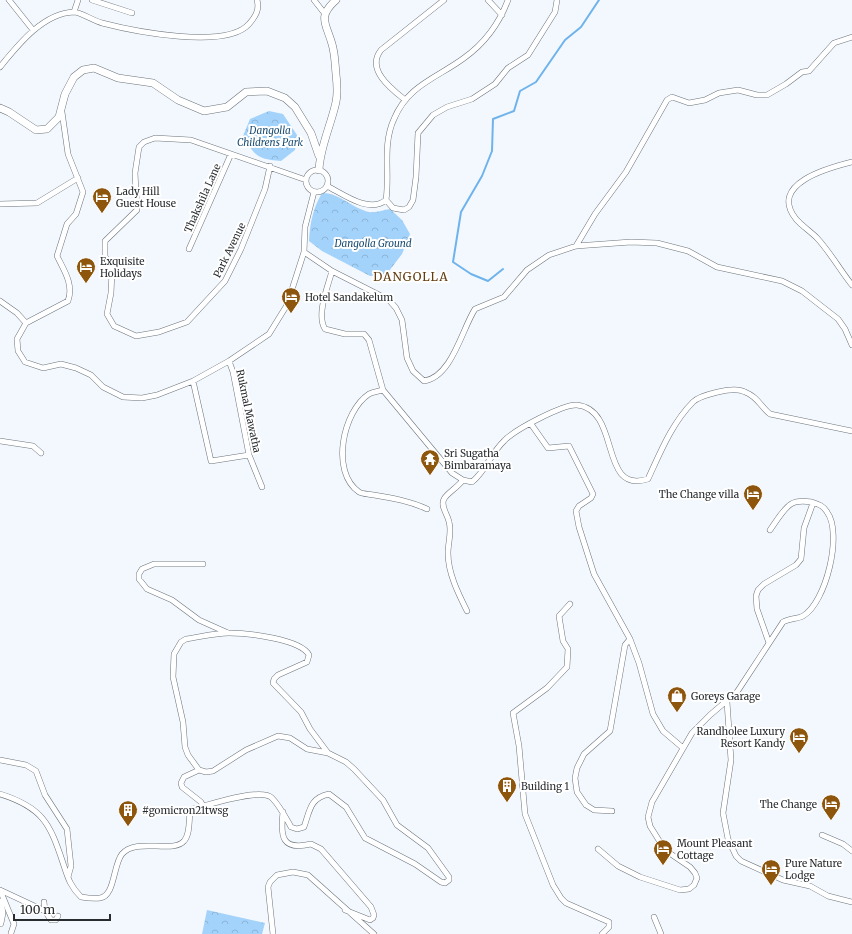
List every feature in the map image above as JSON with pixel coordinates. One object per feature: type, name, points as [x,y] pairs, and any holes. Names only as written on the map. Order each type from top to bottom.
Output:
[{"type":"street","points":[[9,0],[33,30]]},
{"type":"street","points":[[74,12],[78,0]]},
{"type":"street","points":[[92,0],[132,13]]},
{"type":"street","points":[[0,67],[33,30],[57,16],[74,12],[91,20],[114,26],[195,38],[233,34],[245,29],[256,15],[258,5],[257,0]]},
{"type":"street","points":[[314,0],[325,14]]},
{"type":"street","points":[[319,156],[323,148],[334,108],[337,90],[332,43],[324,24],[325,14],[328,7],[336,0]]},
{"type":"street","points":[[404,99],[379,74],[376,63],[377,56],[381,50],[444,0]]},
{"type":"street","points":[[488,0],[502,16]]},
{"type":"street","points":[[327,186],[367,206],[381,204],[386,200],[388,183],[386,159],[387,139],[393,119],[404,99],[416,89],[464,59],[478,47],[490,34],[502,16],[508,0]]},
{"type":"street","points":[[386,200],[393,208],[404,210],[409,207],[413,200],[416,177],[418,133],[433,115],[446,107],[472,99],[495,84],[508,68],[528,55],[554,12],[557,0]]},
{"type":"street","points":[[576,246],[626,172],[667,100],[672,97],[689,103],[705,100],[719,93],[738,90],[757,95],[767,95],[786,84],[802,72],[809,71],[834,43],[852,37]]},
{"type":"street","points":[[0,108],[9,112],[36,130],[47,128],[59,117],[62,111],[65,94],[74,77],[83,70],[94,68],[118,78],[153,83],[178,100],[204,111],[227,107],[246,92],[266,91],[284,98],[295,107],[311,133],[319,156],[319,170]]},
{"type":"street","points":[[62,111],[68,154],[83,192],[76,214],[67,224],[57,256],[69,280],[71,294],[68,301],[26,323],[17,339],[18,351],[25,362],[43,368],[61,364],[76,368],[92,375],[103,387],[123,397],[142,398],[157,395],[193,381],[229,361],[269,334],[287,305],[304,252],[305,227],[314,192]]},
{"type":"street","name":"Park Avenue","points":[[155,138],[192,140],[270,166],[266,189],[241,249],[225,281],[187,322],[159,332],[136,336],[114,326],[107,314],[112,293],[112,271],[105,256],[105,241],[138,210],[135,173],[139,147],[144,142],[155,138]]},
{"type":"street","name":"Thakshila Lane","points":[[189,249],[231,154]]},
{"type":"street","points":[[852,162],[828,168],[800,181],[790,194],[789,201],[796,219],[817,239],[852,285]]},
{"type":"street","points":[[270,166],[306,180]]},
{"type":"street","points":[[319,170],[327,176],[327,186],[320,192],[314,192],[308,187],[306,180],[312,171],[319,170]]},
{"type":"street","points":[[0,204],[37,203],[78,178]]},
{"type":"street","points":[[304,252],[332,271],[389,300],[396,308],[402,320],[407,358],[413,371],[424,381],[431,380],[444,368],[456,350],[475,309],[504,297],[527,270],[549,255],[576,246],[631,242],[657,242],[688,251],[717,267],[782,281],[802,290],[838,319],[845,329],[852,345]]},
{"type":"street","points":[[332,271],[324,297],[322,324],[325,329],[338,332],[364,334],[369,340],[384,390],[452,474],[463,480],[472,482],[480,476],[504,440],[556,410],[575,405],[582,406],[593,413],[606,431],[615,466],[628,481],[640,482],[648,479],[657,457],[676,423],[694,401],[707,394],[719,391],[744,391],[758,399],[765,410],[770,414],[852,431]]},
{"type":"street","points":[[0,301],[17,313],[26,323]]},
{"type":"street","name":"Rukmal Mawatha","points":[[229,361],[233,372],[249,455],[262,487]]},
{"type":"street","points":[[193,381],[211,461],[249,455]]},
{"type":"street","points":[[384,390],[370,394],[361,401],[346,427],[342,454],[347,479],[359,492],[416,504],[427,509]]},
{"type":"street","points":[[531,424],[548,448],[569,446],[589,482],[593,494],[591,498],[579,506],[576,511],[579,527],[594,574],[630,639],[639,663],[653,714],[663,731],[683,748]]},
{"type":"street","points":[[0,441],[33,446],[41,453]]},
{"type":"street","points":[[463,480],[458,487],[444,497],[443,502],[450,523],[448,554],[451,570],[456,590],[467,611]]},
{"type":"street","points":[[598,849],[618,866],[640,877],[680,890],[689,889],[694,885],[696,878],[695,873],[690,867],[665,850],[650,826],[648,817],[652,802],[692,733],[737,692],[783,622],[804,615],[813,607],[818,599],[828,573],[834,545],[831,520],[828,512],[822,506],[813,503],[804,501],[792,504],[770,530]]},
{"type":"street","points":[[769,643],[757,609],[756,596],[758,590],[764,584],[796,565],[801,559],[804,528],[813,503]]},
{"type":"street","points":[[203,564],[154,564],[142,569],[139,574],[139,580],[147,589],[172,600],[199,620],[229,633]]},
{"type":"street","points":[[570,604],[559,616],[563,641],[568,650],[567,667],[547,688],[513,713],[519,746],[525,814],[550,878],[561,898],[566,903],[609,922],[609,927],[602,934]]},
{"type":"street","points":[[0,794],[30,806],[45,821],[53,833],[71,888],[81,897],[100,898],[106,896],[110,892],[115,868],[122,854],[128,849],[145,845],[178,845],[184,842],[187,836],[190,812],[193,809],[248,795],[264,794],[272,797],[283,812],[291,828],[297,829],[304,826],[314,800],[319,796],[329,794],[346,807],[365,838],[372,843],[415,864],[441,882],[445,883],[449,880],[449,876],[428,848],[397,825],[383,800],[354,769],[346,762],[328,753],[307,749],[290,738],[278,736],[246,750],[213,771],[206,772],[199,770],[188,754],[185,746],[183,722],[174,676],[174,654],[181,642],[186,639],[229,633],[286,640],[302,646],[307,650],[309,655],[307,662],[278,675],[274,679],[273,683],[301,712],[310,729],[328,753]]},
{"type":"street","points":[[612,811],[594,810],[586,805],[577,792],[575,778],[577,768],[584,754],[610,731],[625,645],[630,639]]},
{"type":"street","points":[[727,702],[731,760],[723,813],[728,839],[736,856],[741,861],[783,880],[810,886],[828,896],[852,902]]},
{"type":"street","points":[[0,760],[26,765],[36,770],[45,795],[67,829],[71,866],[68,878]]},
{"type":"street","points":[[199,770],[184,777],[181,783],[182,787],[201,802],[203,806]]},
{"type":"street","points":[[283,812],[281,829],[283,839],[292,846],[299,847],[311,844],[321,849],[371,907],[374,915],[370,920],[345,910]]},
{"type":"street","points":[[822,835],[843,844],[852,851]]},
{"type":"street","points":[[273,934],[268,887],[270,882],[277,875],[293,872],[308,875],[345,910],[374,934]]},
{"type":"street","points":[[0,890],[45,911]]},
{"type":"street","points":[[0,890],[14,924],[11,932]]},
{"type":"street","points":[[0,902],[2,913],[0,923]]},
{"type":"street","points":[[44,902],[45,911],[51,920],[56,920],[58,916]]},
{"type":"street","points":[[654,917],[661,934]]},
{"type":"green space","name":"Dangolla Childrens Park","points":[[269,111],[283,114],[297,135],[295,150],[281,161],[267,159],[258,155],[254,152],[243,136],[250,119]]},
{"type":"green space","name":"Dangolla Ground","points":[[322,193],[334,195],[369,212],[390,209],[402,220],[410,234],[402,254],[386,275],[370,276],[322,251],[309,241],[312,216]]},
{"type":"green space","points":[[207,910],[265,923],[262,934],[202,934]]},
{"type":"waterway","points":[[503,269],[488,281],[471,274],[453,262],[461,212],[482,176],[492,151],[493,119],[514,111],[520,91],[536,82],[565,40],[581,27],[599,0]]},
{"type":"place","name":"Lady Hill Guest House","points":[[102,214]]},
{"type":"place","name":"Exquisite Holidays","points":[[86,284]]},
{"type":"place","name":"Hotel Sandakelum","points":[[291,314]]},
{"type":"place","name":"Sri Sugatha Bimbaramaya","points":[[430,476]]},
{"type":"place","name":"The Change villa","points":[[753,511]]},
{"type":"place","name":"Goreys Garage","points":[[677,713]]},
{"type":"place","name":"Randholee Luxury Resort Kandy","points":[[799,754]]},
{"type":"place","name":"Building 1","points":[[507,803]]},
{"type":"place","name":"The Change","points":[[831,821]]},
{"type":"place","name":"#gomicron21twsg","points":[[128,827]]},
{"type":"place","name":"Mount Pleasant Cottage","points":[[663,866]]},
{"type":"place","name":"Pure Nature Lodge","points":[[771,886]]},
{"type":"district","name":"DANGOLLA","points":[[411,277]]}]
